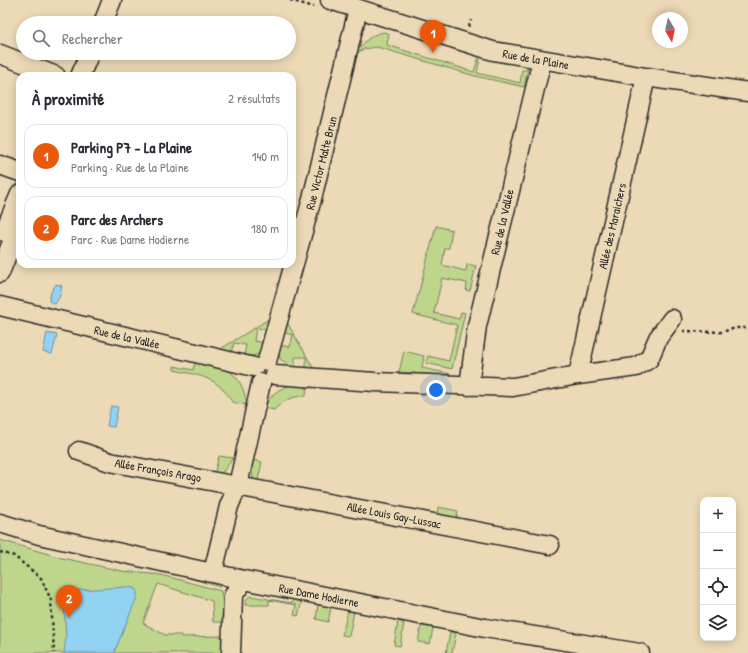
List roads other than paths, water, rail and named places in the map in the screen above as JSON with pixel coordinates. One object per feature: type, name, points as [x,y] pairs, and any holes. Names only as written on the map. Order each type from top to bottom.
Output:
[{"type":"street","points":[[93,16],[99,0]]},
{"type":"street","points":[[106,16],[112,0]]},
{"type":"street","name":"Rue de la Plaine","points":[[325,4],[358,10],[493,51],[646,77],[748,92]]},
{"type":"street","name":"Rue Victor Malte Brun","points":[[296,257],[312,199],[358,10]]},
{"type":"street","points":[[0,54],[46,72]]},
{"type":"street","points":[[71,72],[75,60]]},
{"type":"street","points":[[82,72],[87,60]]},
{"type":"street","name":"Rue de la Vallée","points":[[469,386],[477,326],[542,60]]},
{"type":"street","name":"Allée des Maraichers","points":[[578,375],[646,77]]},
{"type":"street","points":[[0,165],[16,171]]},
{"type":"street","points":[[0,242],[16,204]]},
{"type":"street","points":[[0,273],[16,231]]},
{"type":"street","name":"Rue Victor Malte Brun","points":[[215,564],[229,506],[238,485],[264,372],[293,268]]},
{"type":"street","name":"Rue de la Vallée","points":[[0,306],[264,372],[469,386],[513,387],[578,375],[636,368],[649,359],[658,338],[669,324]]},
{"type":"street","name":"Allée François Arago","points":[[79,451],[110,462],[238,485]]},
{"type":"street","name":"Allée Louis Gay-Lussac","points":[[238,485],[550,544]]},
{"type":"street","name":"Rue Dame Hodierne","points":[[0,523],[40,535],[244,580],[486,628],[640,653]]},
{"type":"street","points":[[231,653],[233,596],[244,580]]},
{"type":"water","points":[[56,284],[62,286],[60,296],[55,304],[49,301],[51,292]]},
{"type":"water","points":[[47,333],[57,335],[52,354],[43,352]]},
{"type":"water","points":[[111,406],[118,407],[114,427],[107,426]]},
{"type":"water","points":[[127,587],[134,588],[137,592],[137,597],[114,653],[64,653],[66,635],[63,591]]},
{"type":"place","name":"Parking P7 - La Plaine","points":[[433,53]]},
{"type":"place","name":"Parc des Archers","points":[[69,618]]}]
